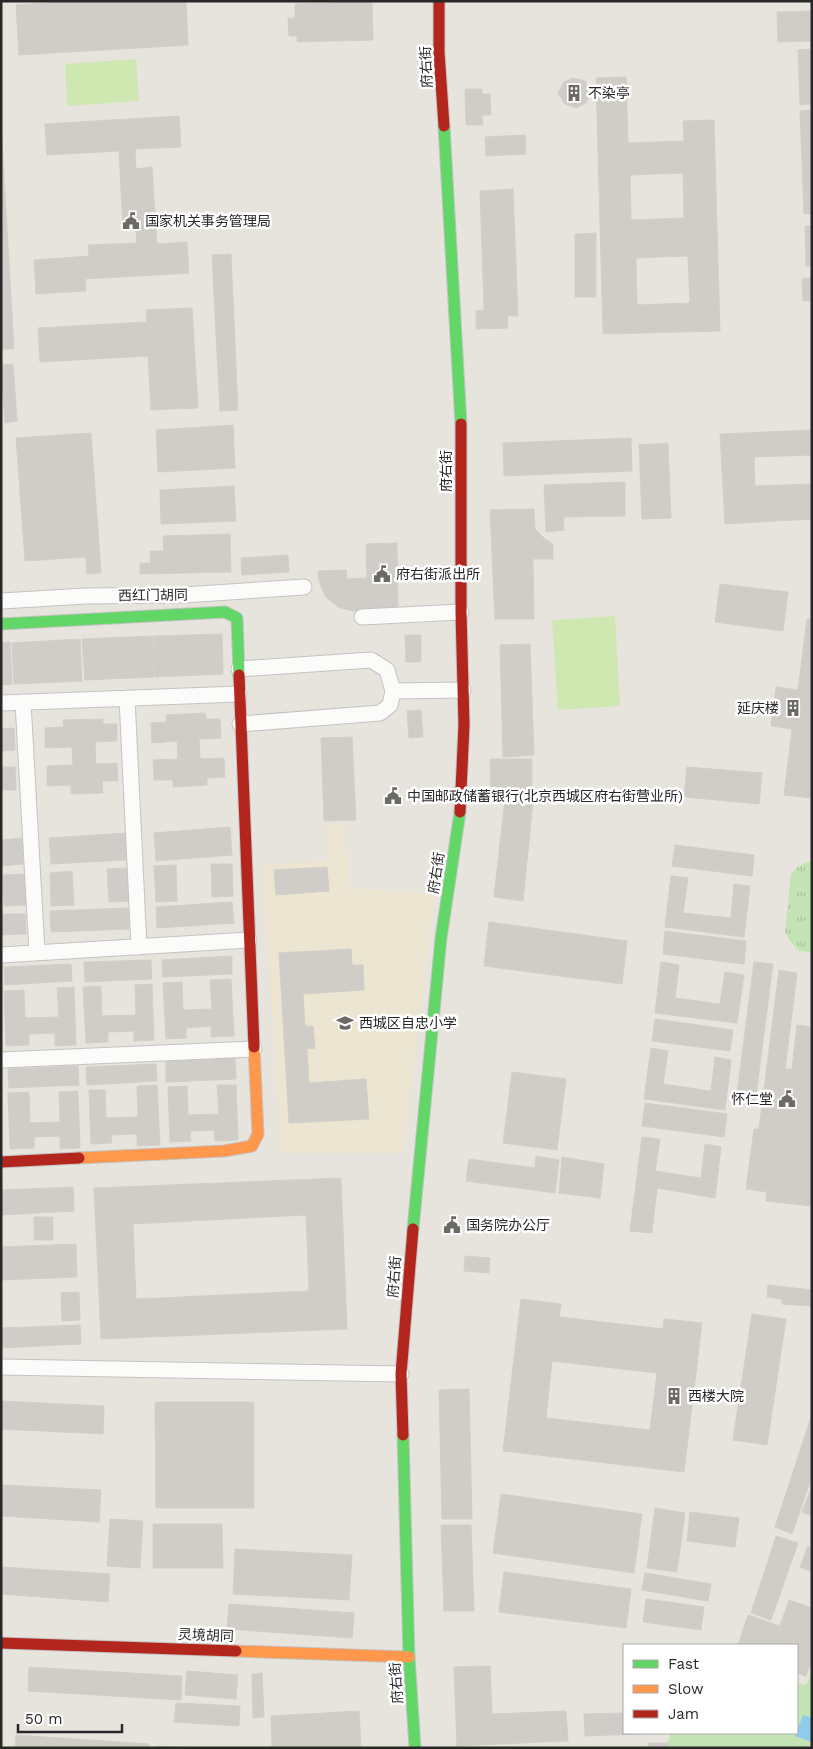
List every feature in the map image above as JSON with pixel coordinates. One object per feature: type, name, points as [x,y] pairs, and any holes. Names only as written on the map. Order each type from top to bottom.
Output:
[{"type":"main road","name":"府右街","points":[[415,1748],[409,1657],[401,1374],[413,1224],[441,938],[460,809],[464,725],[461,612],[461,406],[440,62],[439,1]]},
{"type":"main road","points":[[1,624],[225,612],[236,618],[258,1134],[252,1146],[224,1151],[1,1162]]},
{"type":"main road","name":"灵境胡同","points":[[1,1643],[409,1657]]},
{"type":"street","name":"西红门胡同","points":[[1,601],[86,596],[183,595],[304,587]]},
{"type":"street","points":[[362,617],[461,612]]},
{"type":"street","points":[[239,669],[371,660],[387,670],[393,691],[390,705],[380,713],[240,724]]},
{"type":"street","points":[[393,691],[463,690]]},
{"type":"street","points":[[1,703],[239,694]]},
{"type":"street","points":[[127,698],[139,947]]},
{"type":"street","points":[[23,702],[38,953]]},
{"type":"street","points":[[1,955],[250,940]]},
{"type":"street","points":[[1,1060],[254,1049]]},
{"type":"street","points":[[1,1367],[401,1374]]},
{"type":"shaded area","name":"西城区自忠小学","points":[[346,825],[349,888],[435,894],[403,1153],[281,1153],[262,865],[329,860],[327,826]]},
{"type":"green space","points":[[136,59],[139,101],[67,106],[65,64]]},
{"type":"green space","points":[[615,616],[620,706],[558,710],[552,620]]},
{"type":"green space","points":[[812,862],[812,952],[799,951],[785,932],[791,874],[797,867]]},
{"type":"green space","points":[[812,1671],[812,1748],[666,1748],[671,1734],[798,1734],[798,1683],[806,1685]]},
{"type":"water","points":[[803,1715],[812,1718],[812,1742],[795,1736],[798,1734]]},
{"type":"building","points":[[79,1],[186,1],[188,45],[19,55],[16,5]]},
{"type":"building","points":[[372,2],[373,40],[297,42],[297,36],[289,36],[288,18],[295,18],[295,4]]},
{"type":"building","points":[[812,11],[812,41],[778,42],[777,12]]},
{"type":"building","points":[[812,49],[812,104],[800,105],[798,50]]},
{"type":"building","points":[[626,77],[628,143],[684,141],[683,121],[714,120],[720,331],[603,334],[596,78]],"holes":[[[683,173],[684,218],[631,220],[630,175]],[[688,256],[690,303],[637,305],[636,258]]]},
{"type":"building","name":"不染亭","points":[[573,78],[585,81],[591,94],[586,103],[576,108],[565,104],[558,93],[564,82]]},
{"type":"building","points":[[465,89],[482,89],[482,94],[490,94],[491,115],[482,115],[483,125],[466,125]]},
{"type":"building","points":[[812,110],[812,214],[804,214],[800,111]]},
{"type":"building","points":[[179,116],[181,147],[135,149],[136,169],[152,167],[157,244],[187,242],[189,273],[85,279],[86,291],[36,294],[34,260],[89,256],[88,245],[137,243],[136,229],[123,229],[119,151],[47,155],[45,124]]},
{"type":"building","points":[[1,124],[14,349],[2,349],[1,340]]},
{"type":"building","points":[[525,135],[526,154],[486,156],[485,137]]},
{"type":"building","points":[[513,189],[518,316],[507,316],[508,328],[476,329],[476,311],[484,310],[480,191]]},
{"type":"building","points":[[805,226],[812,226],[812,266],[806,266]]},
{"type":"building","points":[[596,233],[596,297],[575,297],[575,234]]},
{"type":"building","points":[[231,254],[238,410],[220,411],[212,255]]},
{"type":"building","points":[[812,278],[812,301],[803,301],[802,279]]},
{"type":"building","points":[[192,308],[198,408],[151,410],[148,356],[40,362],[38,328],[147,322],[146,310]]},
{"type":"building","points":[[13,364],[17,421],[5,423],[1,365]]},
{"type":"building","points":[[233,425],[235,468],[158,472],[156,430]]},
{"type":"building","points":[[812,430],[812,455],[754,457],[755,486],[812,484],[812,519],[725,524],[720,434]]},
{"type":"building","points":[[91,433],[101,573],[87,574],[86,557],[25,561],[16,438]]},
{"type":"building","points":[[631,438],[632,471],[504,476],[503,443]]},
{"type":"building","points":[[668,443],[671,518],[642,519],[639,445]]},
{"type":"building","points":[[625,482],[625,516],[563,517],[564,530],[546,532],[544,485]]},
{"type":"building","points":[[234,486],[236,521],[161,524],[160,490]]},
{"type":"building","points":[[534,509],[535,529],[553,544],[553,559],[533,559],[534,619],[495,619],[490,510]]},
{"type":"building","points":[[230,534],[231,572],[140,574],[140,563],[151,563],[150,551],[164,551],[163,536]]},
{"type":"building","name":"府右街派出所","points":[[397,543],[398,611],[352,611],[338,607],[325,596],[318,571],[346,570],[347,579],[367,578],[366,544]]},
{"type":"building","points":[[288,555],[289,572],[242,575],[241,558]]},
{"type":"building","points":[[720,584],[788,592],[783,631],[715,622]]},
{"type":"building","name":"延庆楼","points":[[807,619],[812,619],[812,798],[784,795],[792,729],[771,726],[776,687],[798,690]]},
{"type":"building","points":[[222,634],[223,674],[155,677],[154,636]]},
{"type":"building","points":[[405,635],[421,635],[421,662],[406,662]]},
{"type":"building","points":[[153,636],[154,677],[85,680],[82,639]]},
{"type":"building","points":[[80,639],[82,681],[14,684],[12,643]]},
{"type":"building","points":[[10,642],[12,684],[1,685],[1,643]]},
{"type":"building","points":[[530,644],[534,755],[503,757],[500,645]]},
{"type":"building","points":[[421,710],[423,737],[409,738],[407,711]]},
{"type":"building","points":[[205,713],[206,719],[220,719],[221,738],[199,739],[200,759],[224,758],[225,777],[207,778],[207,785],[173,787],[173,780],[154,780],[153,760],[178,759],[177,741],[152,743],[151,723],[167,722],[166,715]]},
{"type":"building","points":[[103,719],[103,724],[117,724],[117,741],[95,742],[96,764],[117,763],[118,781],[102,781],[103,793],[71,794],[71,785],[47,786],[47,766],[73,765],[72,747],[45,748],[45,728],[64,727],[63,720]]},
{"type":"building","points":[[14,728],[15,750],[1,751],[1,729]]},
{"type":"building","points":[[352,737],[356,820],[324,821],[321,738]]},
{"type":"building","points":[[490,759],[532,759],[532,791],[491,792]]},
{"type":"building","points":[[1,767],[15,767],[16,790],[1,790]]},
{"type":"building","points":[[687,767],[762,773],[759,804],[684,797]]},
{"type":"building","points":[[505,799],[533,802],[523,901],[494,897]]},
{"type":"building","points":[[230,827],[232,855],[156,861],[154,833]]},
{"type":"building","points":[[126,833],[128,860],[51,864],[49,838]]},
{"type":"building","points":[[22,838],[23,864],[1,866],[1,840]]},
{"type":"building","points":[[675,845],[754,855],[752,876],[672,866]]},
{"type":"building","points":[[211,864],[232,864],[233,896],[212,897]]},
{"type":"building","points":[[176,865],[177,901],[156,902],[154,866]]},
{"type":"building","points":[[327,867],[329,891],[276,895],[274,870]]},
{"type":"building","points":[[128,868],[130,901],[109,902],[107,869]]},
{"type":"building","points":[[72,871],[74,905],[51,906],[50,873]]},
{"type":"building","points":[[25,874],[26,905],[4,906],[3,875]]},
{"type":"building","points":[[671,876],[688,878],[683,913],[731,918],[734,884],[750,886],[744,937],[665,927]]},
{"type":"building","points":[[232,902],[234,923],[157,928],[156,907]]},
{"type":"building","points":[[128,908],[129,929],[51,932],[50,911]]},
{"type":"building","points":[[1,914],[25,914],[26,934],[1,935]]},
{"type":"building","points":[[489,922],[627,941],[622,984],[484,966]]},
{"type":"building","points":[[665,931],[746,941],[744,964],[663,954]]},
{"type":"building","points":[[351,949],[352,965],[363,965],[364,990],[303,994],[305,1026],[313,1026],[315,1048],[307,1049],[309,1083],[366,1079],[369,1119],[289,1123],[279,953]]},
{"type":"building","points":[[232,956],[232,974],[163,977],[162,960]]},
{"type":"building","points":[[151,960],[152,979],[85,982],[84,962]]},
{"type":"building","points":[[661,962],[679,965],[675,998],[720,1004],[725,972],[744,975],[737,1023],[655,1013]]},
{"type":"building","points":[[754,962],[773,964],[755,1103],[736,1101]]},
{"type":"building","points":[[71,964],[72,981],[5,985],[4,967]]},
{"type":"building","name":"怀仁堂","points":[[779,970],[797,973],[785,1069],[792,1069],[797,1025],[812,1027],[812,1206],[766,1201],[767,1192],[746,1189],[754,1129],[759,1129]]},
{"type":"building","points":[[231,979],[234,1036],[211,1037],[211,1026],[186,1028],[186,1038],[166,1039],[163,983],[182,982],[183,1010],[212,1009],[210,980]]},
{"type":"building","points":[[152,984],[154,1040],[134,1041],[134,1031],[108,1032],[108,1042],[86,1043],[83,987],[101,986],[102,1016],[136,1015],[135,985]]},
{"type":"building","points":[[74,987],[76,1045],[55,1046],[55,1033],[29,1034],[29,1045],[6,1046],[4,991],[24,990],[25,1018],[59,1017],[57,988]]},
{"type":"building","points":[[655,1019],[733,1030],[730,1051],[652,1041]]},
{"type":"building","points":[[651,1048],[668,1051],[663,1084],[711,1091],[715,1057],[731,1060],[725,1110],[644,1099]]},
{"type":"building","points":[[235,1058],[236,1079],[166,1082],[166,1061]]},
{"type":"building","points":[[156,1064],[157,1081],[87,1085],[86,1067]]},
{"type":"building","points":[[78,1066],[79,1085],[9,1088],[8,1069]]},
{"type":"building","points":[[512,1072],[566,1079],[557,1150],[503,1143]]},
{"type":"building","points":[[157,1085],[160,1145],[137,1146],[137,1134],[111,1135],[112,1143],[91,1144],[89,1090],[105,1090],[106,1118],[138,1117],[137,1086]]},
{"type":"building","points":[[217,1085],[236,1085],[238,1140],[215,1141],[214,1130],[190,1131],[191,1141],[170,1142],[168,1087],[187,1086],[188,1115],[219,1114]]},
{"type":"building","points":[[78,1091],[80,1148],[60,1149],[60,1136],[34,1137],[34,1148],[10,1149],[8,1093],[29,1092],[30,1123],[60,1122],[59,1092]]},
{"type":"building","points":[[645,1103],[727,1114],[724,1137],[642,1126]]},
{"type":"building","points":[[642,1137],[660,1139],[655,1171],[701,1178],[705,1144],[721,1147],[715,1198],[657,1188],[652,1233],[630,1231]]},
{"type":"building","points":[[536,1156],[559,1160],[555,1193],[466,1181],[469,1159],[535,1168]]},
{"type":"building","points":[[562,1157],[604,1164],[600,1198],[559,1193]]},
{"type":"building","points":[[341,1178],[347,1329],[101,1339],[94,1188]],"holes":[[[306,1215],[309,1291],[136,1299],[133,1224]]]},
{"type":"building","points":[[73,1187],[74,1211],[1,1215],[1,1190]]},
{"type":"building","points":[[34,1217],[53,1217],[53,1240],[34,1240]]},
{"type":"building","points":[[76,1244],[77,1277],[1,1280],[1,1247]]},
{"type":"building","points":[[465,1256],[490,1258],[489,1273],[464,1271]]},
{"type":"building","points":[[768,1285],[812,1290],[812,1306],[782,1304],[782,1299],[767,1297]]},
{"type":"building","points":[[79,1292],[80,1320],[62,1321],[61,1293]]},
{"type":"building","name":"西楼大院","points":[[521,1299],[561,1304],[559,1317],[663,1329],[664,1319],[702,1323],[684,1472],[503,1451]],"holes":[[[552,1361],[657,1373],[650,1430],[546,1418]]]},
{"type":"building","points":[[752,1314],[786,1319],[767,1445],[733,1440]]},
{"type":"building","points":[[80,1325],[81,1344],[1,1348],[1,1328]]},
{"type":"building","points":[[469,1389],[472,1519],[442,1519],[439,1390]]},
{"type":"building","points":[[1,1401],[104,1406],[103,1434],[1,1429]]},
{"type":"building","points":[[155,1402],[254,1402],[254,1508],[156,1508]]},
{"type":"building","points":[[812,1414],[812,1476],[792,1534],[775,1527]]},
{"type":"building","points":[[1,1485],[101,1490],[99,1522],[1,1516]]},
{"type":"building","points":[[810,1491],[812,1492],[812,1516],[802,1512]]},
{"type":"building","points":[[501,1494],[642,1514],[634,1573],[493,1553]]},
{"type":"building","points":[[655,1508],[685,1513],[677,1572],[647,1568]]},
{"type":"building","points":[[690,1512],[739,1518],[735,1547],[687,1541]]},
{"type":"building","points":[[110,1519],[143,1521],[140,1568],[107,1566]]},
{"type":"building","points":[[153,1524],[222,1524],[223,1568],[153,1568]]},
{"type":"building","points":[[441,1525],[471,1525],[474,1611],[444,1611]]},
{"type":"building","points":[[776,1536],[798,1543],[771,1620],[751,1613]]},
{"type":"building","points":[[808,1546],[812,1548],[812,1572],[800,1567]]},
{"type":"building","points":[[235,1549],[352,1555],[349,1600],[233,1594]]},
{"type":"building","points":[[1,1567],[110,1574],[108,1602],[1,1594]]},
{"type":"building","points":[[504,1572],[631,1589],[626,1628],[499,1612]]},
{"type":"building","points":[[645,1573],[711,1584],[708,1601],[642,1590]]},
{"type":"building","points":[[646,1599],[704,1607],[701,1630],[643,1622]]},
{"type":"building","points":[[789,1600],[812,1608],[812,1628],[809,1635],[812,1636],[812,1659],[806,1676],[798,1673],[798,1644],[738,1644],[748,1615],[780,1626]]},
{"type":"building","points":[[229,1604],[354,1613],[352,1638],[227,1629]]},
{"type":"building","points":[[490,1666],[492,1714],[566,1711],[568,1741],[457,1746],[454,1667]]},
{"type":"building","points":[[29,1667],[182,1676],[181,1700],[28,1691]]},
{"type":"building","points":[[187,1671],[238,1675],[236,1699],[185,1695]]},
{"type":"building","points":[[262,1673],[264,1717],[253,1718],[252,1674]]},
{"type":"building","points":[[176,1703],[240,1706],[239,1726],[174,1722]]},
{"type":"building","points":[[359,1711],[361,1748],[272,1748],[271,1716]]},
{"type":"building","points":[[623,1713],[623,1734],[638,1734],[585,1736],[584,1714]]},
{"type":"building","points":[[16,1735],[149,1744],[149,1748],[15,1748]]},
{"type":"building","points":[[648,1743],[668,1743],[667,1748],[648,1748]]},
{"type":"building","points":[[156,1746],[201,1748],[156,1748]]},
{"type":"traffic: fast","points":[[444,126],[461,424]]},
{"type":"traffic: fast","points":[[1,624],[225,612],[237,618],[239,675]]},
{"type":"traffic: fast","points":[[413,1229],[441,938],[460,812]]},
{"type":"traffic: fast","points":[[403,1435],[409,1657],[415,1748]]},
{"type":"traffic: slow","points":[[79,1158],[224,1151],[252,1146],[258,1134],[254,1047]]},
{"type":"traffic: slow","points":[[236,1651],[409,1657]]},
{"type":"traffic: jam","points":[[439,1],[439,52],[444,126]]},
{"type":"traffic: jam","points":[[460,812],[464,725],[461,612],[461,424]]},
{"type":"traffic: jam","points":[[239,675],[254,1047]]},
{"type":"traffic: jam","points":[[1,1162],[79,1158]]},
{"type":"traffic: jam","points":[[403,1435],[401,1374],[413,1229]]},
{"type":"traffic: jam","points":[[1,1643],[236,1651]]},
{"type":"place","name":"不染亭","points":[[574,93]]},
{"type":"place","name":"国家机关事务管理局","points":[[131,221]]},
{"type":"place","name":"府右街派出所","points":[[382,574]]},
{"type":"place","name":"延庆楼","points":[[793,708]]},
{"type":"place","name":"中国邮政储蓄银行(北京西城区府右街营业所)","points":[[393,796]]},
{"type":"place","name":"西城区自忠小学","points":[[345,1023]]},
{"type":"place","name":"怀仁堂","points":[[787,1099]]},
{"type":"place","name":"国务院办公厅","points":[[452,1225]]},
{"type":"place","name":"西楼大院","points":[[674,1396]]}]
